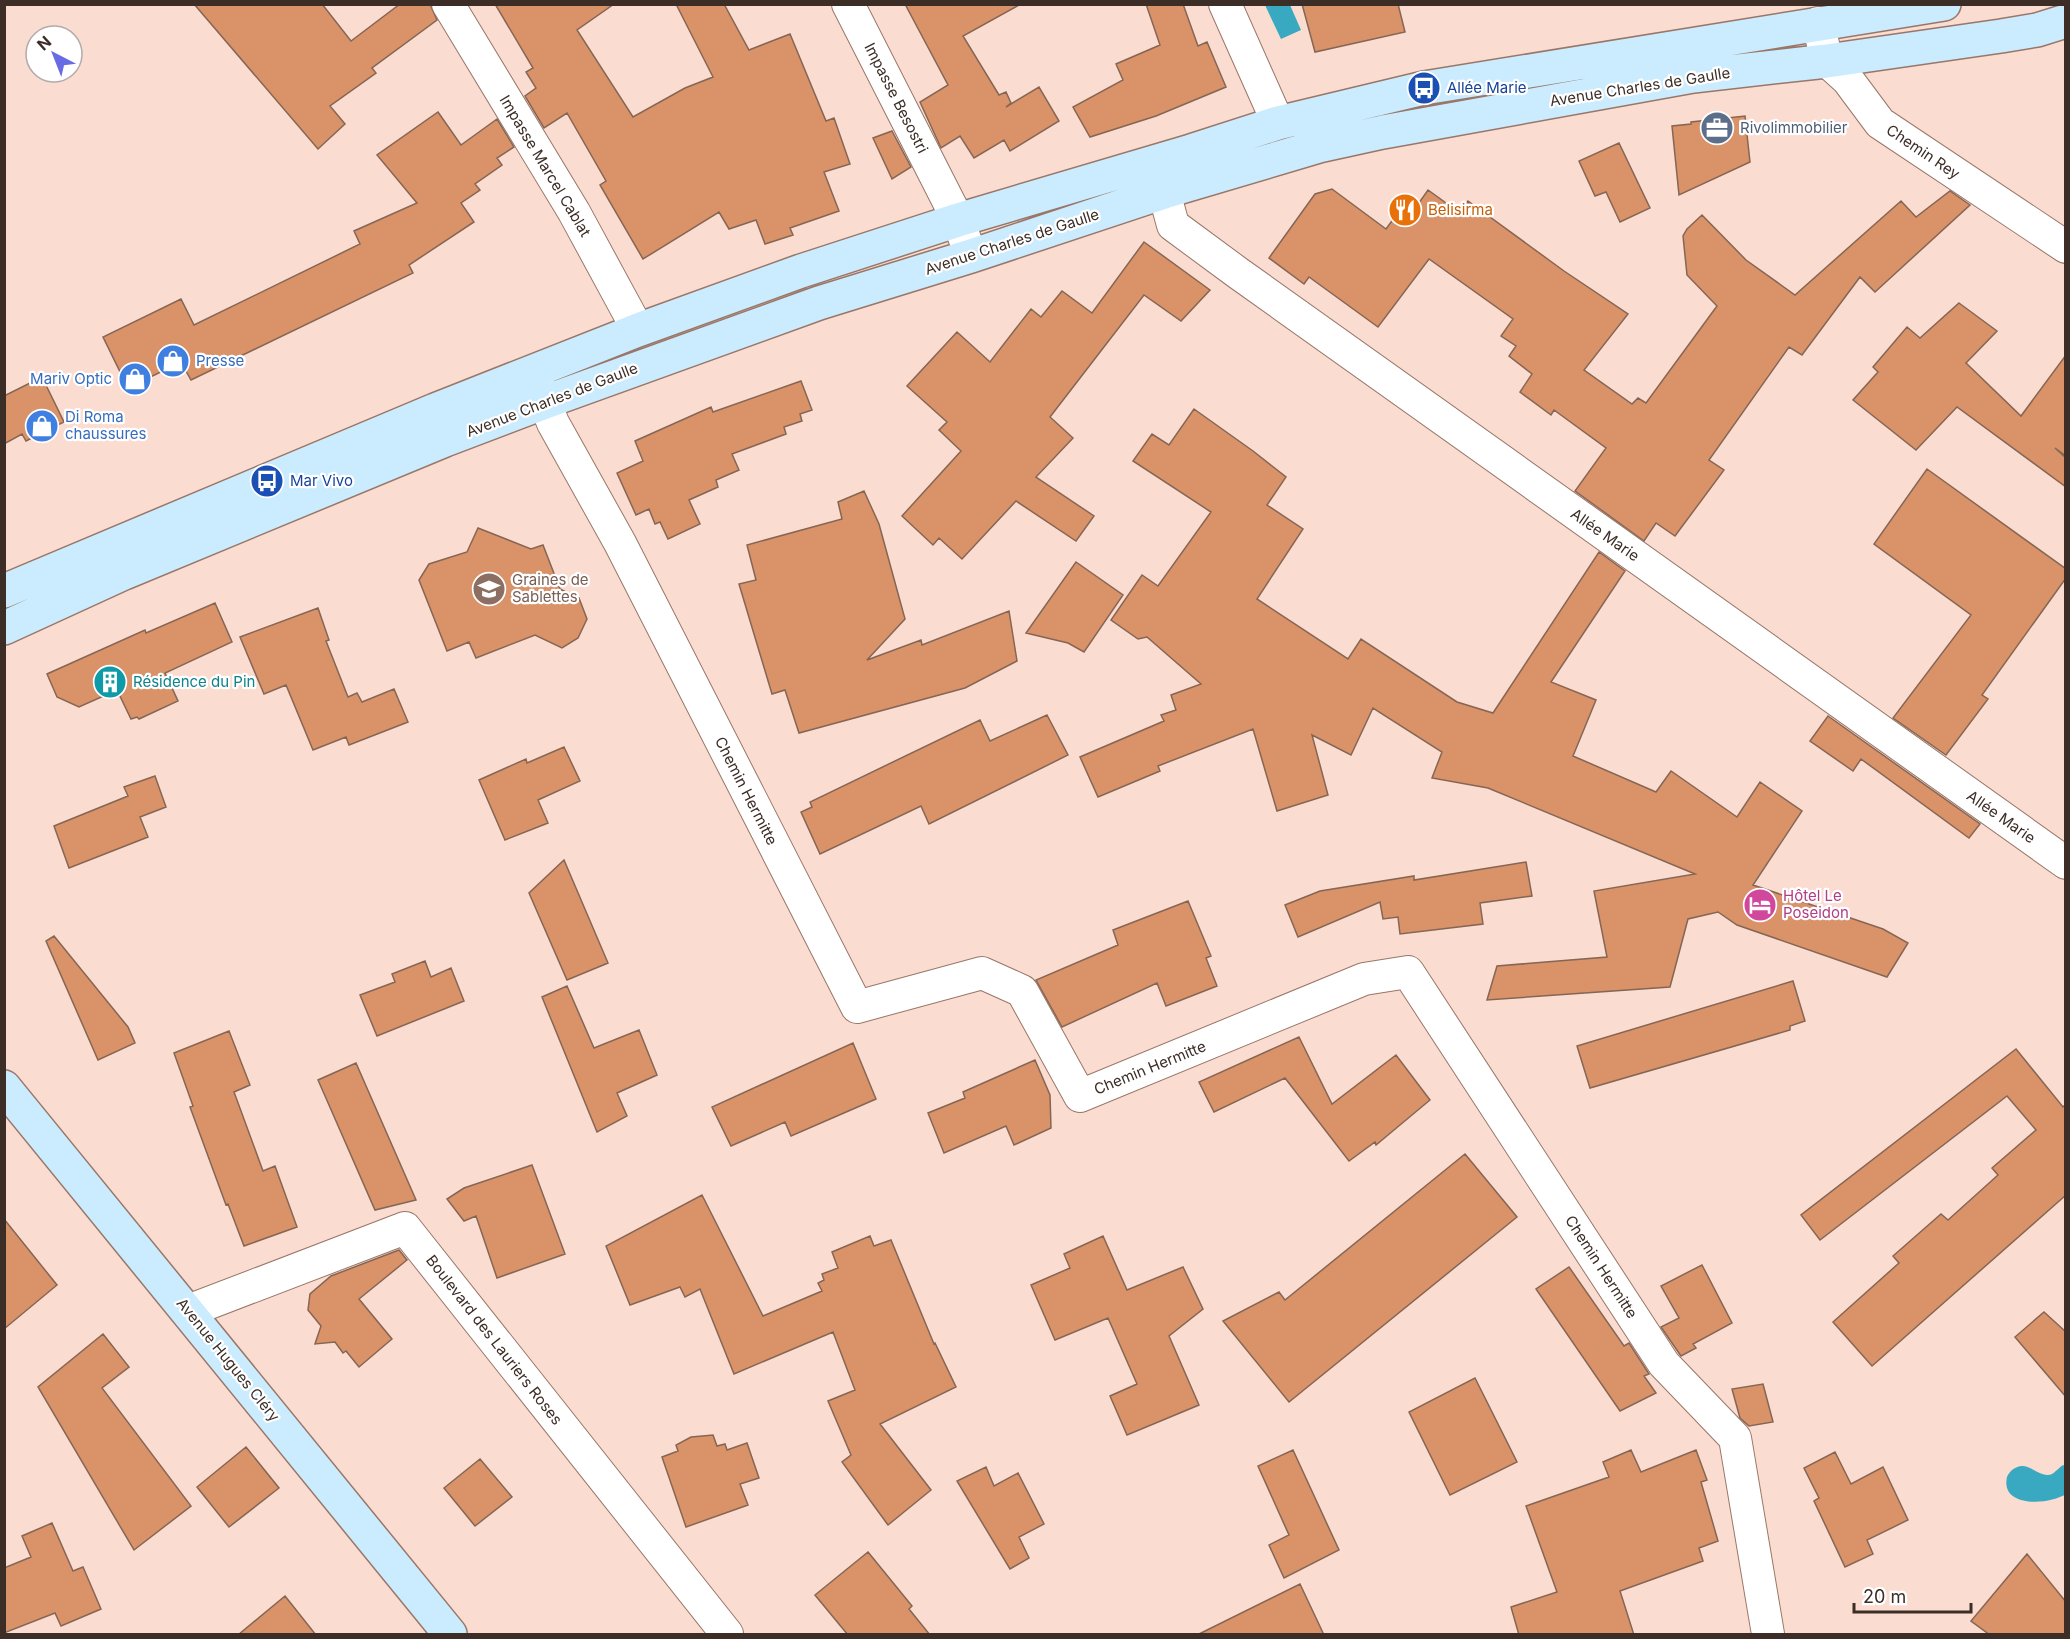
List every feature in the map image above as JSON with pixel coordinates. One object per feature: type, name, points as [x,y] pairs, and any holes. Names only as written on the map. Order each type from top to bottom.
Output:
[{"type":"main road","name":"Avenue Charles de Gaulle","points":[[4,591],[119,559],[440,425],[532,372],[638,330],[801,271],[958,220],[1278,123],[1424,88],[1944,4]]},
{"type":"main road","name":"Avenue Charles de Gaulle","points":[[440,425],[545,402],[819,303],[971,256],[1164,192],[1319,146],[1383,132],[1693,76],[1827,61],[2001,36],[2037,30],[2066,21]]},
{"type":"main road","name":"Avenue Charles de Gaulle","points":[[4,628],[119,559]]},
{"type":"main road","name":"Avenue Hugues Cléry","points":[[4,1087],[450,1635]]},
{"type":"street","name":"Impasse Marcel Cablat","points":[[448,4],[574,212],[638,330]]},
{"type":"street","name":"Impasse Besostri","points":[[848,4],[958,220],[971,256]]},
{"type":"street","points":[[1225,4],[1278,123]]},
{"type":"street","points":[[1818,23],[1827,61]]},
{"type":"street","points":[[1745,36],[1745,70]]},
{"type":"street","name":"Chemin Rey","points":[[1827,61],[1848,80],[1880,123],[2066,247]]},
{"type":"street","name":"Allée Marie","points":[[1164,192],[1173,225],[1220,260],[2066,863]]},
{"type":"street","name":"Chemin Hermitte","points":[[532,372],[553,423],[620,543],[857,1007],[982,973],[1022,991],[1080,1096],[1364,979],[1408,972],[1664,1364],[1735,1438],[1768,1635]]},
{"type":"street","name":"Boulevard des Lauriers Roses","points":[[188,1311],[405,1227],[718,1631]]},
{"type":"water","points":[[1265,5],[1290,5],[1301,30],[1281,39]]},
{"type":"water","points":[[2063,1465],[2065,1466],[2066,1494],[2058,1498],[2038,1502],[2027,1501],[2018,1499],[2007,1487],[2008,1475],[2017,1467],[2026,1466],[2049,1475]]},
{"type":"building","points":[[194,4],[322,4],[351,41],[400,4],[430,4],[437,20],[372,68],[376,73],[330,106],[345,124],[318,149]]},
{"type":"building","points":[[495,4],[614,4],[577,30],[633,117],[685,88],[713,77],[676,4],[724,4],[749,50],[790,34],[826,121],[834,118],[850,164],[824,172],[839,211],[790,228],[793,235],[765,244],[756,220],[729,229],[719,212],[643,259],[600,185],[606,181],[567,113],[544,128],[525,96],[536,88],[526,72],[533,68]]},
{"type":"building","points":[[905,4],[1021,4],[963,36],[999,95],[1006,92],[1011,103],[1006,107],[1039,87],[1059,121],[1010,151],[1004,140],[974,158],[960,136],[941,148],[920,102],[948,85]]},
{"type":"building","points":[[1146,4],[1183,4],[1198,46],[1207,42],[1226,87],[1156,116],[1090,137],[1073,107],[1123,80],[1116,64],[1160,45]]},
{"type":"building","points":[[1302,4],[1398,4],[1405,32],[1315,52]]},
{"type":"building","points":[[438,112],[461,145],[497,119],[514,147],[497,158],[502,165],[475,184],[480,190],[461,203],[474,222],[409,265],[413,273],[191,380],[181,362],[128,388],[103,337],[181,299],[194,325],[360,244],[354,231],[417,203],[377,155]]},
{"type":"building","points":[[1745,116],[1750,162],[1679,195],[1672,126]]},
{"type":"building","points":[[892,131],[911,167],[892,179],[873,138]]},
{"type":"building","points":[[1619,143],[1650,208],[1620,222],[1606,192],[1595,196],[1579,161]]},
{"type":"building","points":[[1332,189],[1386,229],[1405,203],[1414,210],[1428,190],[1460,213],[1468,201],[1628,314],[1584,370],[1632,404],[1638,398],[1646,403],[1717,306],[1687,275],[1683,236],[1702,215],[1746,260],[1795,295],[1901,201],[1916,217],[1950,191],[1970,205],[1875,292],[1860,277],[1802,355],[1789,347],[1709,460],[1724,470],[1675,536],[1656,523],[1644,541],[1575,491],[1606,448],[1554,410],[1551,415],[1520,392],[1532,374],[1509,356],[1516,346],[1501,336],[1513,319],[1429,259],[1378,327],[1309,277],[1304,284],[1269,258],[1315,194]]},
{"type":"building","points":[[1144,242],[1210,290],[1181,321],[1144,295],[1050,417],[1073,438],[1036,477],[1094,516],[1076,541],[1016,501],[962,559],[939,538],[933,545],[902,516],[961,451],[939,430],[947,422],[907,386],[957,332],[990,362],[1031,309],[1041,317],[1062,291],[1092,313]]},
{"type":"building","points":[[1959,303],[1997,331],[1966,363],[2021,416],[2066,355],[2066,456],[2055,448],[2066,458],[2066,487],[1957,407],[1916,450],[1853,400],[1878,372],[1873,367],[1907,327],[1920,338]]},
{"type":"building","points":[[42,377],[64,422],[26,441],[22,434],[4,444],[4,396]]},
{"type":"building","points":[[801,381],[812,410],[800,414],[802,421],[784,427],[786,434],[732,454],[739,470],[716,480],[718,487],[689,500],[700,524],[668,539],[660,522],[655,524],[649,509],[636,515],[617,473],[643,461],[635,441],[711,407],[713,412]]},
{"type":"building","points":[[1194,409],[1286,477],[1267,505],[1303,529],[1257,599],[1348,659],[1361,639],[1457,702],[1493,713],[1599,552],[1625,571],[1551,682],[1596,700],[1573,756],[1656,792],[1671,771],[1737,817],[1760,782],[1802,811],[1753,885],[1883,929],[1908,943],[1887,977],[1737,925],[1718,912],[1688,919],[1670,987],[1487,1000],[1497,966],[1607,957],[1594,891],[1695,874],[1488,788],[1432,778],[1442,752],[1373,708],[1351,755],[1312,735],[1328,795],[1277,811],[1253,729],[1158,766],[1160,771],[1098,797],[1080,757],[1164,721],[1161,715],[1176,710],[1171,695],[1201,684],[1147,637],[1138,639],[1111,620],[1142,575],[1158,586],[1211,512],[1133,461],[1152,434],[1169,445]]},
{"type":"building","points":[[1927,469],[2066,569],[2066,578],[1982,695],[1988,699],[1946,755],[1893,718],[1971,615],[1874,544]]},
{"type":"building","points":[[864,491],[879,524],[905,619],[867,660],[921,640],[922,645],[1009,611],[1017,661],[965,688],[799,733],[785,690],[772,694],[739,584],[756,580],[747,545],[842,519],[838,502]]},
{"type":"building","points":[[478,528],[531,549],[543,545],[560,589],[579,598],[587,619],[578,638],[562,648],[535,635],[476,658],[469,642],[447,651],[419,580],[429,564],[467,552]]},
{"type":"building","points":[[1076,562],[1123,595],[1084,652],[1068,643],[1026,633]]},
{"type":"building","name":"Résidence du Pin","points":[[215,603],[232,642],[165,673],[178,701],[139,719],[137,717],[131,719],[117,690],[79,707],[57,697],[47,674],[145,630],[146,633]]},
{"type":"building","points":[[318,608],[329,640],[326,641],[348,697],[357,693],[362,702],[394,689],[408,722],[349,745],[346,737],[313,750],[286,685],[264,694],[240,637]]},
{"type":"building","points":[[1047,715],[1068,755],[929,824],[921,806],[820,854],[801,812],[812,807],[810,802],[980,720],[990,741]]},
{"type":"building","points":[[1828,716],[1980,824],[1969,838],[1861,759],[1853,771],[1810,741]]},
{"type":"building","points":[[564,747],[580,781],[538,800],[548,823],[505,840],[479,780],[526,759],[527,763]]},
{"type":"building","points":[[155,776],[166,807],[140,817],[148,837],[69,868],[54,826],[128,796],[124,787]]},
{"type":"building","points":[[564,860],[608,963],[567,980],[529,893]]},
{"type":"building","points":[[1526,862],[1532,896],[1480,903],[1483,924],[1400,934],[1398,917],[1383,919],[1380,902],[1298,937],[1285,905],[1320,891],[1414,876],[1414,880]]},
{"type":"building","points":[[1188,901],[1211,956],[1206,958],[1217,986],[1166,1006],[1157,983],[1062,1027],[1036,980],[1118,945],[1113,930]]},
{"type":"building","points":[[54,936],[128,1027],[135,1043],[98,1060],[46,941]]},
{"type":"building","points":[[425,961],[431,977],[451,968],[464,1001],[377,1036],[360,995],[395,982],[392,974]]},
{"type":"building","points":[[1793,981],[1805,1021],[1790,1026],[1790,1030],[1590,1088],[1577,1046]]},
{"type":"building","points":[[567,986],[594,1048],[639,1030],[657,1075],[617,1093],[627,1116],[597,1132],[542,997]]},
{"type":"building","points":[[229,1031],[250,1085],[234,1092],[263,1171],[275,1166],[297,1227],[244,1246],[228,1204],[226,1205],[190,1107],[193,1106],[174,1053]]},
{"type":"building","points":[[1299,1037],[1332,1104],[1396,1055],[1430,1100],[1376,1145],[1375,1142],[1349,1161],[1285,1078],[1214,1112],[1199,1082]]},
{"type":"building","points":[[853,1043],[876,1099],[791,1136],[785,1122],[731,1146],[712,1107]]},
{"type":"building","points":[[2016,1049],[2063,1107],[2066,1104],[2066,1195],[1872,1366],[1833,1322],[1899,1263],[1893,1256],[1941,1214],[1948,1220],[1998,1175],[1992,1168],[2036,1130],[2007,1096],[1820,1240],[1801,1215]]},
{"type":"building","points":[[1035,1060],[1050,1095],[1051,1128],[1014,1145],[1006,1126],[944,1153],[928,1113],[965,1098],[963,1092]]},
{"type":"building","points":[[356,1063],[416,1200],[375,1210],[318,1080]]},
{"type":"building","points":[[1465,1154],[1517,1217],[1289,1402],[1223,1321],[1279,1292],[1285,1300]]},
{"type":"building","points":[[532,1165],[565,1254],[497,1278],[476,1216],[464,1221],[447,1199],[464,1188]]},
{"type":"building","points":[[702,1195],[763,1316],[822,1291],[818,1283],[824,1280],[822,1274],[838,1268],[832,1252],[870,1236],[874,1246],[891,1240],[934,1344],[956,1387],[880,1424],[931,1490],[888,1525],[842,1462],[851,1455],[828,1401],[855,1390],[833,1332],[734,1374],[700,1289],[685,1297],[680,1287],[630,1305],[606,1246]]},
{"type":"building","points":[[4,1219],[57,1285],[4,1329]]},
{"type":"building","points":[[1103,1236],[1127,1290],[1183,1267],[1203,1309],[1169,1336],[1199,1405],[1127,1435],[1110,1396],[1137,1384],[1108,1318],[1055,1340],[1031,1285],[1070,1268],[1064,1254]]},
{"type":"building","points":[[399,1250],[407,1260],[359,1299],[392,1339],[359,1367],[346,1351],[343,1353],[335,1342],[315,1344],[321,1326],[308,1310],[310,1294],[331,1276]]},
{"type":"building","points":[[1702,1265],[1732,1323],[1693,1344],[1696,1348],[1681,1356],[1661,1327],[1679,1318],[1661,1286]]},
{"type":"building","points":[[1569,1267],[1624,1346],[1629,1343],[1649,1374],[1644,1376],[1656,1393],[1620,1411],[1536,1289]]},
{"type":"building","points":[[2044,1312],[2066,1332],[2066,1397],[2015,1337]]},
{"type":"building","points":[[103,1334],[129,1367],[102,1388],[191,1506],[134,1550],[38,1387]]},
{"type":"building","points":[[1475,1378],[1517,1462],[1450,1495],[1409,1412]]},
{"type":"building","points":[[1763,1384],[1773,1422],[1749,1426],[1740,1418],[1732,1389]]},
{"type":"building","points":[[713,1435],[717,1446],[725,1444],[727,1450],[747,1443],[759,1478],[740,1484],[748,1505],[686,1527],[662,1457],[678,1451],[676,1445],[691,1437]]},
{"type":"building","points":[[246,1447],[279,1488],[229,1527],[197,1487]]},
{"type":"building","points":[[1293,1450],[1339,1550],[1284,1578],[1269,1545],[1289,1535],[1258,1466]]},
{"type":"building","points":[[1631,1450],[1641,1472],[1696,1450],[1707,1480],[1701,1482],[1718,1541],[1699,1548],[1703,1561],[1620,1591],[1634,1635],[1519,1635],[1511,1607],[1557,1592],[1526,1506],[1609,1477],[1603,1462]]},
{"type":"building","points":[[1835,1452],[1851,1484],[1883,1467],[1908,1520],[1867,1540],[1873,1554],[1845,1567],[1814,1501],[1819,1498],[1804,1468]]},
{"type":"building","points":[[480,1459],[512,1497],[475,1526],[444,1488]]},
{"type":"building","points":[[986,1467],[994,1486],[1018,1473],[1044,1524],[1019,1537],[1029,1558],[1010,1569],[957,1481]]},
{"type":"building","points":[[52,1523],[73,1571],[83,1567],[101,1609],[61,1626],[55,1613],[4,1633],[4,1568],[31,1557],[22,1536]]},
{"type":"building","points":[[868,1552],[912,1606],[909,1609],[930,1635],[848,1635],[815,1595]]},
{"type":"building","points":[[2027,1554],[2066,1602],[2066,1635],[1990,1635],[1971,1621]]},
{"type":"building","points":[[1300,1584],[1324,1635],[1197,1635]]},
{"type":"building","points":[[285,1596],[316,1635],[238,1635]]},
{"type":"place","name":"Allée Marie","points":[[1424,88]]},
{"type":"place","name":"Rivolimmobilier","points":[[1717,128]]},
{"type":"place","name":"Belisirma","points":[[1405,210]]},
{"type":"place","name":"Presse","points":[[173,361]]},
{"type":"place","name":"Mariv Optic","points":[[135,379]]},
{"type":"place","name":"Di Roma chaussures","points":[[42,426]]},
{"type":"place","name":"Mar Vivo","points":[[267,481]]},
{"type":"place","name":"Graines de Sablettes","points":[[489,589]]},
{"type":"place","name":"Résidence du Pin","points":[[110,682]]},
{"type":"place","name":"Hôtel Le Poseidon","points":[[1760,905]]}]
